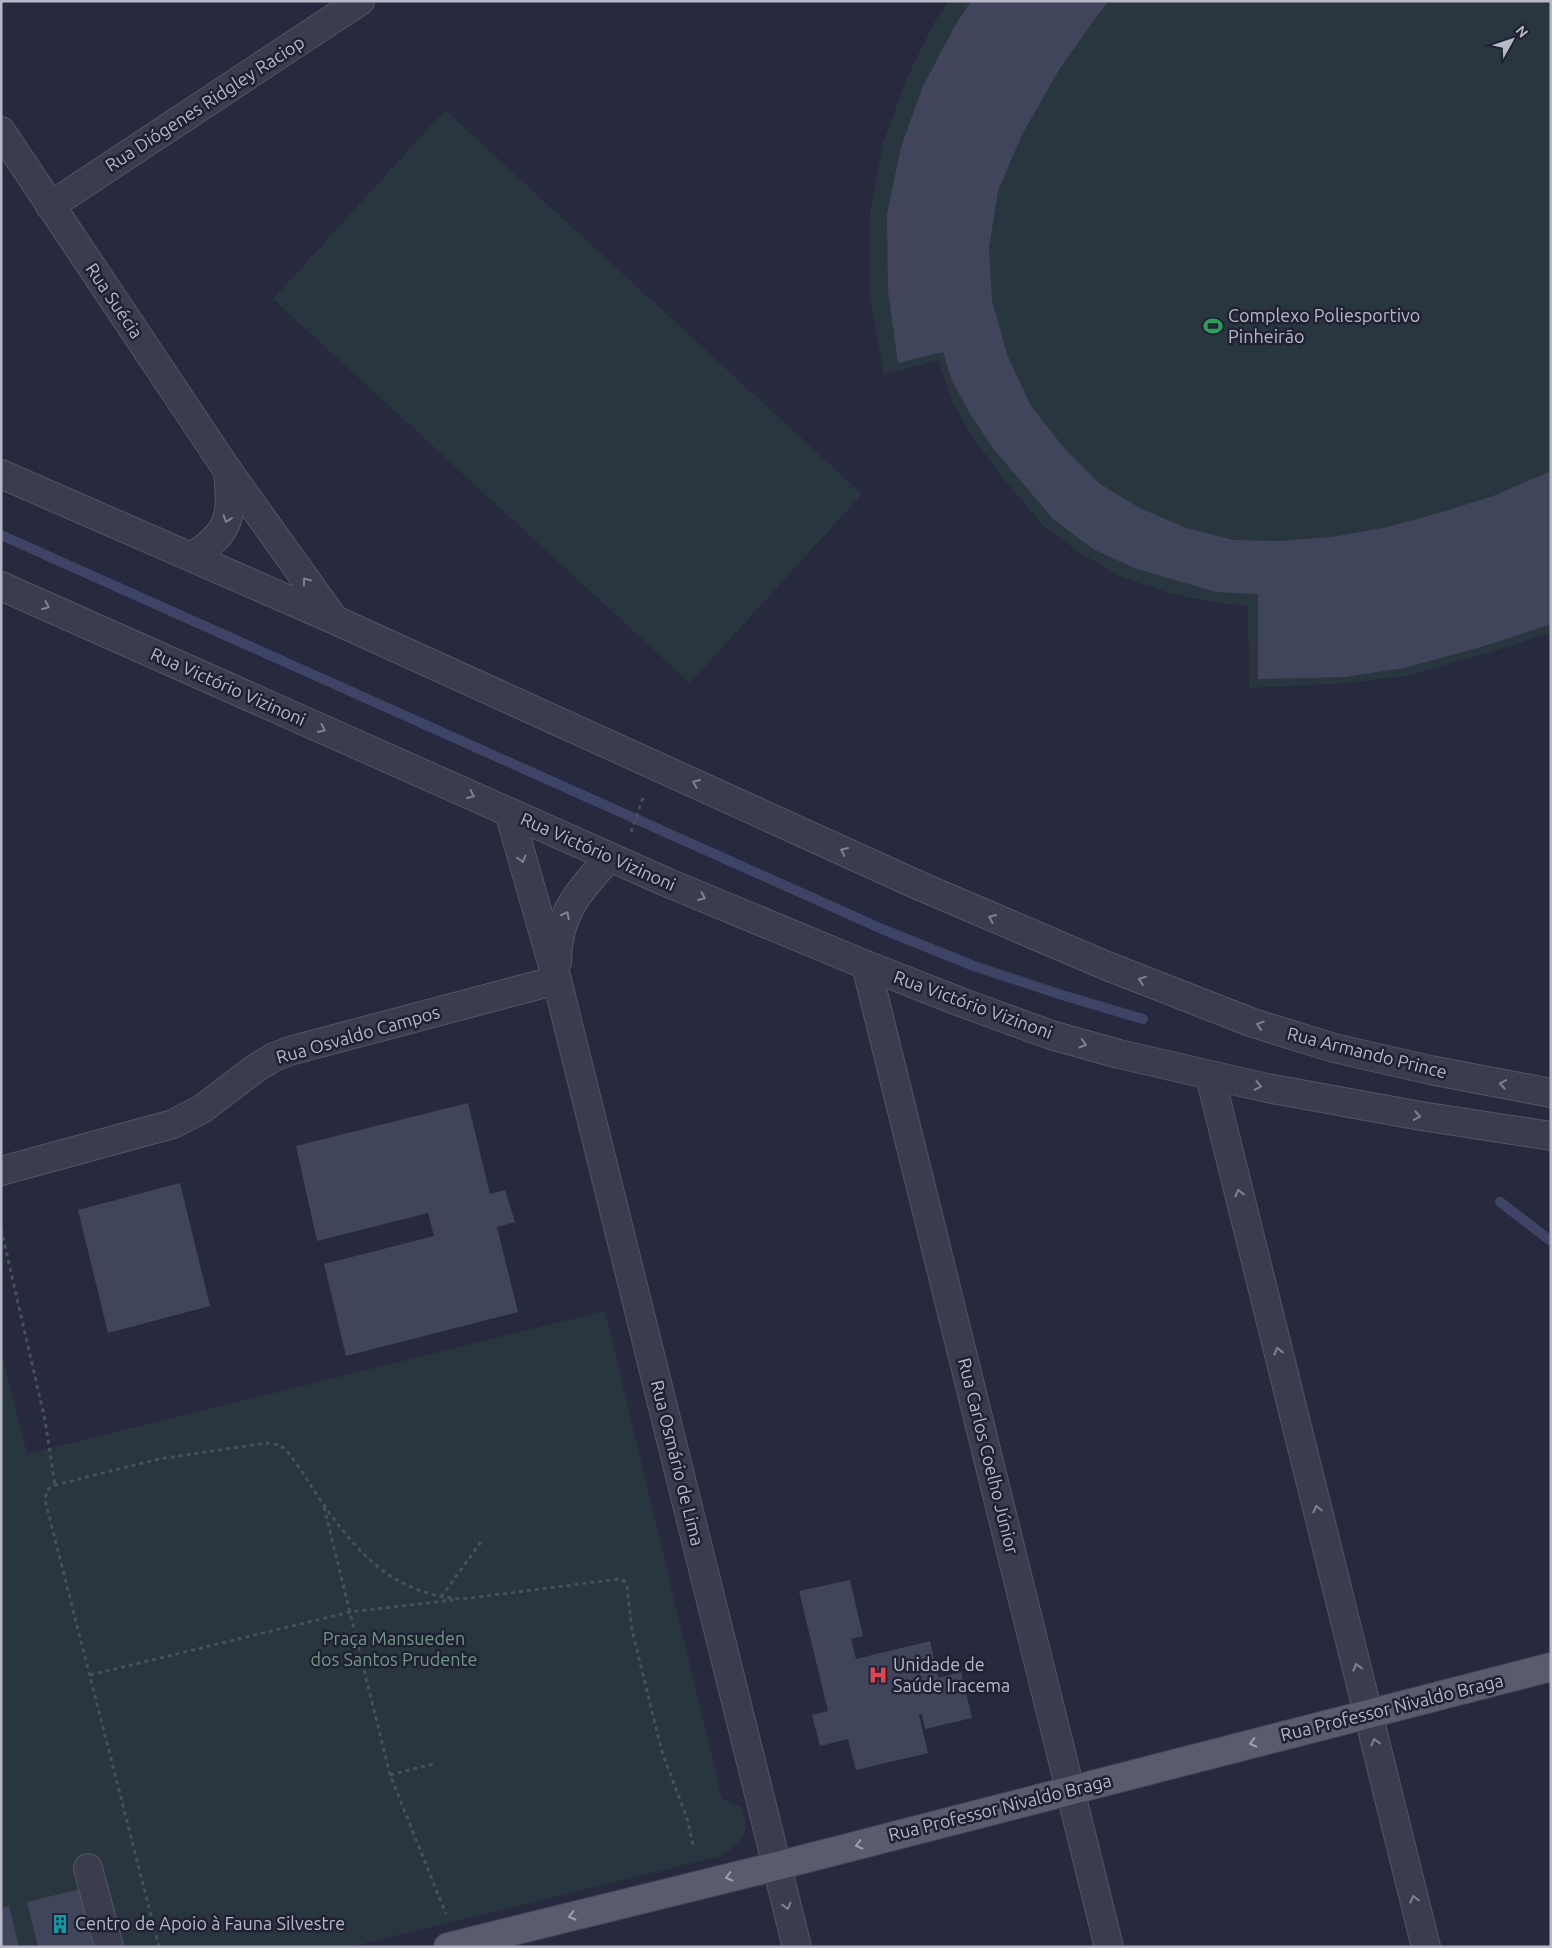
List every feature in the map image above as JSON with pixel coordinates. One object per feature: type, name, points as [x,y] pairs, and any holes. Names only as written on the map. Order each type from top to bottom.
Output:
[{"type":"main road","name":"Rua Professor Nivaldo Braga","points":[[448,1947],[777,1866],[1551,1667]]},
{"type":"street","name":"Rua Diógenes Ridgley Raciop","points":[[50,206],[360,1]]},
{"type":"street","name":"Rua Suécia","points":[[1,131],[228,471],[334,620]]},
{"type":"street","name":"Rua Suécia","points":[[192,557],[205,548],[223,530],[231,504],[228,471]]},
{"type":"street","points":[[1,474],[334,620]]},
{"type":"street","name":"Rua Victório Vizinoni","points":[[1,586],[609,858],[866,965],[1051,1035],[1210,1076]]},
{"type":"street","name":"Rua Armando Prince","points":[[334,620],[938,894],[1106,966],[1188,998],[1253,1023],[1334,1048],[1430,1070],[1551,1092]]},
{"type":"street","name":"Rua Osmário de Lima","points":[[509,812],[557,980],[797,1947]]},
{"type":"street","name":"Rua Osmário de Lima","points":[[557,980],[557,948],[562,924],[571,905],[586,882],[609,858]]},
{"type":"street","name":"Rua Carlos Coelho Júnior","points":[[866,965],[1109,1947]]},
{"type":"street","name":"Rua Osvaldo Campos","points":[[1,1171],[173,1124],[202,1110],[256,1068],[274,1057],[293,1050],[557,980]]},
{"type":"street","points":[[1426,1947],[1210,1076],[1326,1100],[1551,1136]]},
{"type":"street","points":[[88,1868],[109,1947]]},
{"type":"path","points":[[628,838],[646,791]]},
{"type":"path","points":[[1,1229],[45,1420],[55,1485]]},
{"type":"path","points":[[159,1947],[45,1500],[47,1490],[55,1485],[160,1459],[266,1443],[280,1445],[297,1465],[323,1504],[356,1547],[378,1569],[398,1582],[420,1592],[441,1598],[460,1599]]},
{"type":"path","points":[[323,1504],[390,1775],[447,1915]]},
{"type":"path","points":[[441,1598],[480,1542]]},
{"type":"path","points":[[90,1675],[350,1612],[619,1579],[624,1581],[627,1586],[632,1630],[662,1752],[687,1818],[694,1848]]},
{"type":"path","points":[[390,1775],[433,1764]]},
{"type":"green space","name":"Complexo Poliesportivo Pinheirão","points":[[949,1],[1551,1],[1551,633],[1406,676],[1347,683],[1249,688],[1248,606],[1213,602],[1169,593],[1124,578],[1083,555],[1043,525],[1005,481],[974,439],[953,404],[938,360],[884,375],[869,292],[870,212],[883,144],[906,80],[935,21]]},
{"type":"green space","points":[[445,110],[862,494],[690,683],[273,299]]},
{"type":"green space","name":"Praça Mansueden dos Santos Prudente","points":[[605,1311],[722,1799],[742,1807],[745,1816],[745,1830],[739,1842],[720,1856],[350,1947],[1,1947],[1,1351],[27,1454]]},
{"type":"building","points":[[971,1],[1109,1],[1057,73],[1022,135],[998,191],[989,248],[992,301],[1008,357],[1031,406],[1064,448],[1100,484],[1140,508],[1186,528],[1233,540],[1280,541],[1332,537],[1387,527],[1493,496],[1551,471],[1551,624],[1481,647],[1404,668],[1345,677],[1258,679],[1258,594],[1216,592],[1134,568],[1093,549],[1053,519],[992,447],[969,412],[951,378],[943,352],[898,363],[888,291],[887,214],[901,147],[923,86],[956,24]]},
{"type":"building","points":[[468,1103],[490,1194],[505,1190],[515,1222],[497,1227],[518,1312],[346,1356],[324,1264],[434,1236],[428,1213],[317,1241],[296,1146]]},
{"type":"building","points":[[180,1183],[210,1306],[108,1333],[78,1210]]},
{"type":"building","name":"Unidade de Saúde Iracema","points":[[850,1580],[863,1636],[851,1639],[856,1659],[930,1641],[938,1678],[961,1672],[972,1718],[925,1729],[922,1714],[919,1715],[928,1753],[856,1770],[848,1739],[820,1746],[812,1715],[828,1711],[799,1591]]},
{"type":"building","name":"Centro de Apoio à Fauna Silvestre","points":[[80,1889],[94,1947],[38,1947],[27,1902]]},
{"type":"building","points":[[9,1906],[19,1947],[1,1947],[1,1908]]},
{"type":"waterway","points":[[1,535],[882,929],[974,966],[1143,1019]]},
{"type":"waterway","points":[[1500,1202],[1551,1241]]},
{"type":"place","name":"Complexo Poliesportivo Pinheirão","points":[[1213,326]]},
{"type":"place","name":"Unidade de Saúde Iracema","points":[[878,1675]]},
{"type":"place","name":"Centro de Apoio à Fauna Silvestre","points":[[60,1924]]}]
